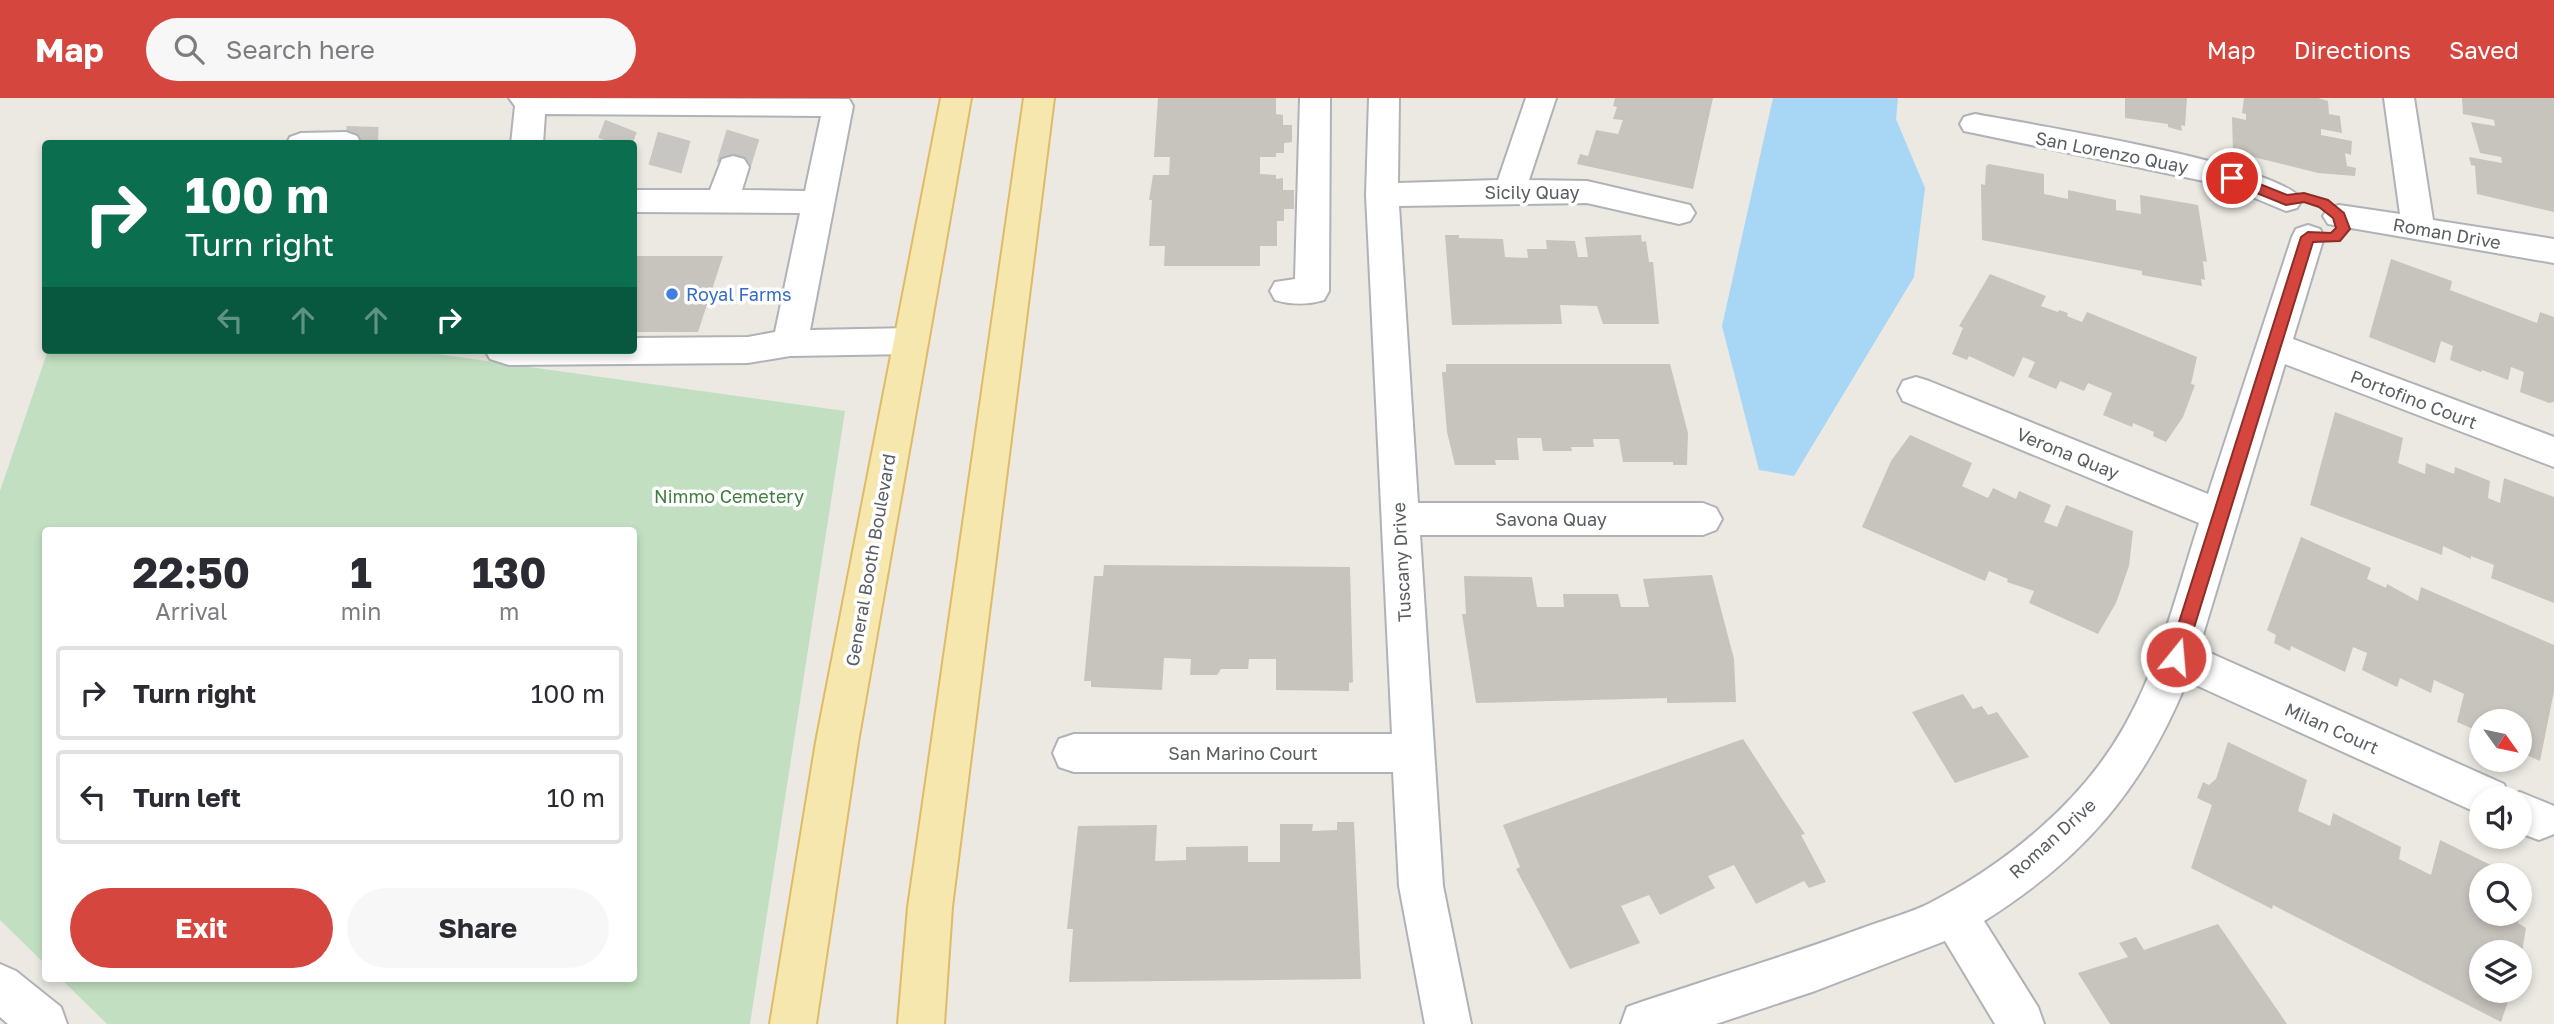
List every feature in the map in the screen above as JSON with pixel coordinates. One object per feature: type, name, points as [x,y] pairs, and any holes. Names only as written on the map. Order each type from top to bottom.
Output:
[{"type":"main road","name":"General Booth Boulevard","points":[[793,1024],[837,743],[956,98]]},
{"type":"main road","points":[[921,1024],[930,907],[1039,98]]},
{"type":"street","points":[[1287,291],[1311,291],[1315,98]]},
{"type":"street","name":"Tuscany Drive","points":[[1384,98],[1382,195],[1421,887],[1448,1024]]},
{"type":"street","points":[[1510,191],[1541,98]]},
{"type":"street","points":[[2399,98],[2418,227]]},
{"type":"street","points":[[527,140],[527,101],[625,115],[680,117],[749,117],[838,106],[790,343]]},
{"type":"street","name":"San Lorenzo Quay","points":[[1975,124],[2206,171],[2256,186],[2286,200],[2279,209],[2284,222],[2323,227]]},
{"type":"street","points":[[723,201],[733,167]]},
{"type":"street","points":[[645,201],[665,169]]},
{"type":"street","name":"Sicily Quay","points":[[1382,195],[1510,191],[1587,192],[1679,212]]},
{"type":"street","points":[[645,201],[819,202]]},
{"type":"street","name":"Roman Drive","points":[[1644,1024],[1825,965],[1954,914],[2041,851],[2096,801],[2133,750],[2160,700],[2274,346],[2323,227],[2418,227],[2554,251]]},
{"type":"street","points":[[637,350],[748,350],[790,343],[911,341]]},
{"type":"street","name":"Portofino Court","points":[[2274,346],[2554,452]]},
{"type":"street","name":"Verona Quay","points":[[1916,391],[2219,515]]},
{"type":"street","name":"Savona Quay","points":[[1399,519],[1703,519]]},
{"type":"street","name":"Milan Court","points":[[2176,657],[2469,789]]},
{"type":"street","name":"San Marino Court","points":[[1074,753],[1412,753]]},
{"type":"street","points":[[1954,914],[2021,1024]]},
{"type":"street","points":[[0,987],[44,1024]]},
{"type":"green space","name":"Nimmo Cemetery","points":[[47,354],[437,354],[845,411],[750,1024],[107,1024],[64,982],[637,982],[637,527],[42,527],[42,961],[0,920],[0,491]]},
{"type":"water","points":[[1773,98],[1898,98],[1896,119],[1925,188],[1914,277],[1794,476],[1759,470],[1722,326]]},
{"type":"building","points":[[1158,98],[1276,98],[1276,114],[1283,115],[1283,125],[1292,125],[1292,142],[1284,143],[1284,153],[1276,153],[1276,157],[1260,157],[1260,174],[1276,175],[1276,179],[1283,178],[1283,190],[1294,190],[1294,209],[1284,209],[1284,221],[1277,221],[1277,246],[1260,246],[1260,266],[1164,266],[1165,246],[1149,246],[1152,200],[1149,200],[1153,175],[1169,175],[1170,157],[1154,157]]},
{"type":"building","points":[[1615,98],[1713,98],[1693,189],[1577,164],[1580,154],[1588,156],[1596,130],[1618,134],[1623,120],[1613,119],[1617,107],[1613,106]]},
{"type":"building","points":[[2125,98],[2187,98],[2185,126],[2181,125],[2182,131],[2168,127],[2168,124],[2125,118]]},
{"type":"building","points":[[2244,98],[2318,98],[2328,101],[2329,114],[2340,116],[2342,133],[2321,129],[2321,135],[2352,141],[2351,155],[2345,153],[2347,166],[2356,168],[2355,176],[2318,173],[2233,152],[2232,117],[2246,120],[2246,114],[2242,113]]},
{"type":"building","points":[[2462,98],[2554,98],[2554,212],[2477,194],[2475,166],[2471,165],[2469,157],[2502,163],[2501,157],[2480,153],[2471,122],[2495,126],[2494,120],[2463,114]]},
{"type":"building","points":[[1989,164],[2044,174],[2044,194],[2068,199],[2068,190],[2116,200],[2116,210],[2141,214],[2140,195],[2198,205],[2207,262],[2203,261],[2205,280],[2201,279],[2202,286],[2142,275],[2142,271],[1982,240],[1981,184],[1985,185],[1986,166]]},
{"type":"building","points":[[1445,235],[1503,239],[1505,257],[1528,258],[1527,249],[1547,249],[1546,240],[1575,241],[1578,257],[1588,257],[1585,237],[1641,235],[1642,242],[1646,241],[1649,262],[1653,262],[1659,324],[1603,324],[1597,306],[1560,305],[1562,324],[1452,325]]},
{"type":"building","name":"Royal Farms","points":[[637,256],[723,256],[698,332],[637,332]]},
{"type":"building","points":[[2391,259],[2452,281],[2450,290],[2537,323],[2540,312],[2554,317],[2554,402],[2549,403],[2520,392],[2524,372],[2511,367],[2508,380],[2450,360],[2453,346],[2441,341],[2435,363],[2369,337]]},
{"type":"building","points":[[1990,274],[2046,296],[2041,306],[2068,313],[2067,316],[2082,322],[2087,312],[2197,357],[2191,384],[2195,385],[2183,417],[2166,442],[2153,436],[2154,432],[2133,423],[2132,427],[2103,415],[2112,393],[2088,383],[2084,391],[2060,381],[2056,389],[2028,377],[2035,362],[2023,357],[2014,377],[1969,356],[1967,360],[1952,354],[1963,328],[1959,326]]},
{"type":"building","points":[[1446,364],[1670,364],[1688,433],[1687,465],[1673,465],[1673,462],[1623,462],[1619,439],[1593,439],[1594,447],[1571,447],[1572,451],[1543,451],[1541,438],[1517,438],[1519,460],[1495,460],[1496,465],[1455,465],[1447,432],[1442,372],[1446,372]]},
{"type":"building","points":[[2335,412],[2403,438],[2398,463],[2425,474],[2426,463],[2454,474],[2455,467],[2490,481],[2488,498],[2500,503],[2504,478],[2554,497],[2554,603],[2491,578],[2494,565],[2471,556],[2471,559],[2443,546],[2442,555],[2310,505]]},
{"type":"building","points":[[1910,435],[1972,463],[1962,486],[1988,498],[1993,488],[2016,499],[2019,491],[2051,505],[2044,522],[2057,527],[2066,505],[2133,531],[2129,566],[2116,603],[2098,634],[2029,603],[2034,591],[2007,582],[2008,579],[1989,571],[1985,581],[1862,527],[1891,461]]},
{"type":"building","points":[[2301,537],[2371,568],[2367,579],[2386,588],[2387,584],[2418,601],[2421,587],[2554,645],[2554,691],[2540,761],[2532,757],[2532,709],[2469,709],[2469,727],[2457,722],[2464,694],[2434,680],[2431,693],[2400,678],[2397,687],[2362,670],[2367,653],[2353,647],[2345,672],[2291,646],[2290,651],[2274,643],[2276,635],[2267,630]]},
{"type":"building","points":[[1104,565],[1350,567],[1353,682],[1349,683],[1349,691],[1276,690],[1276,659],[1249,659],[1248,669],[1221,669],[1217,675],[1190,675],[1191,659],[1164,658],[1162,690],[1091,687],[1091,681],[1084,681],[1094,576],[1103,576]]},
{"type":"building","points":[[1712,575],[1734,659],[1736,702],[1667,703],[1667,698],[1476,703],[1462,614],[1466,614],[1464,576],[1532,577],[1537,607],[1564,607],[1563,594],[1618,594],[1621,607],[1649,607],[1643,579]]},
{"type":"building","points":[[1963,694],[1973,709],[1982,706],[1988,715],[1997,712],[2029,757],[1955,783],[1912,712]]},
{"type":"building","points":[[1743,739],[1805,834],[1801,835],[1826,882],[1809,888],[1804,881],[1756,904],[1734,865],[1708,876],[1715,888],[1660,915],[1649,895],[1621,906],[1640,943],[1570,969],[1516,869],[1520,867],[1503,825]]},
{"type":"building","points":[[2228,742],[2307,780],[2298,811],[2330,826],[2333,813],[2401,847],[2399,859],[2431,875],[2440,840],[2487,863],[2469,863],[2469,926],[2526,928],[2524,940],[2469,940],[2469,1003],[2508,1003],[2501,1022],[2273,905],[2272,909],[2191,868],[2212,805],[2197,798],[2203,782],[2209,785],[2216,779]]},
{"type":"building","points":[[1337,822],[1354,822],[1361,979],[1069,982],[1073,929],[1067,929],[1078,826],[1157,825],[1155,861],[1186,860],[1186,847],[1248,846],[1248,862],[1280,862],[1280,824],[1313,824],[1312,831],[1337,830]]},
{"type":"building","points":[[2218,924],[2287,1024],[2110,1024],[2078,973],[2128,957],[2119,943],[2136,937],[2144,950]]},
{"type":"tunnel","points":[[616,140],[621,126]]},
{"type":"tunnel","points":[[733,167],[745,128]]},
{"type":"tunnel","points":[[665,169],[676,130]]},
{"type":"place","name":"Royal Farms","points":[[672,294]]},
{"type":"route","points":[[2176,657],[2308,237],[2327,239],[2340,234],[2343,229],[2339,216],[2323,203],[2304,198],[2286,200],[2232,178]]}]
